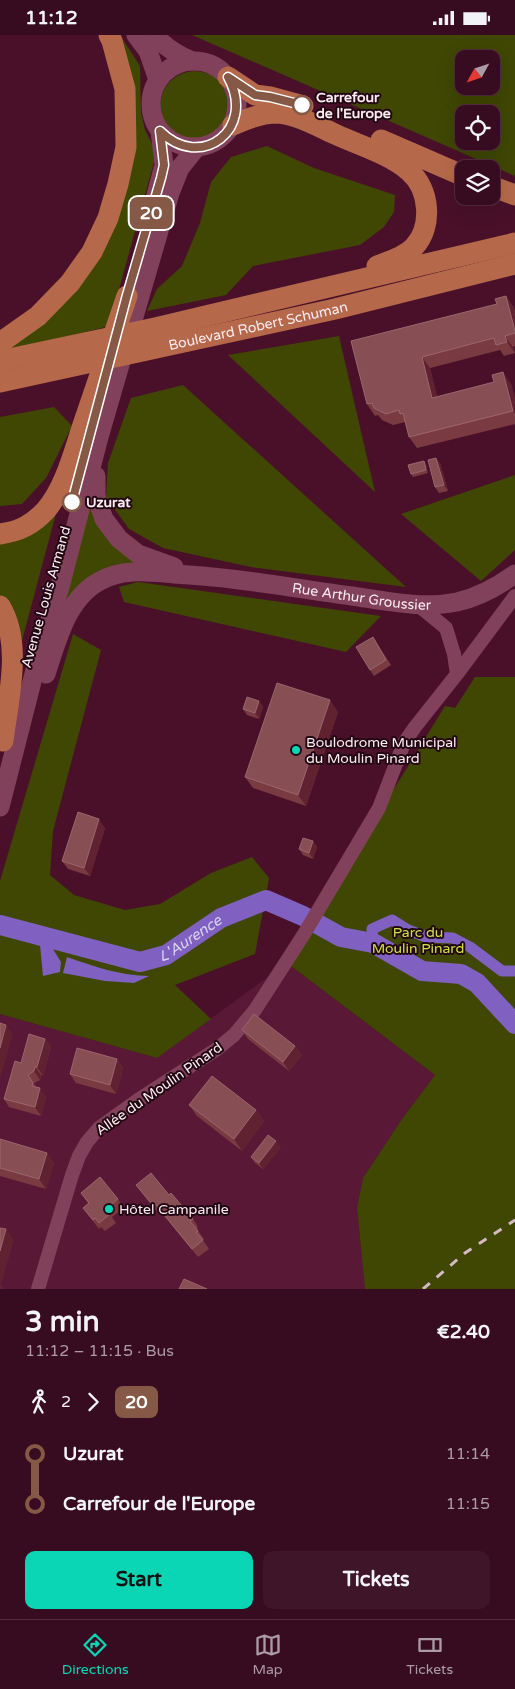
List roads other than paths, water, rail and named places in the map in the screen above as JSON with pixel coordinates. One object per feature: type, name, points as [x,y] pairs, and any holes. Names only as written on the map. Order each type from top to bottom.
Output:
[{"type":"main road","points":[[0,343],[38,316],[70,283],[92,252],[108,218],[126,147],[124,89],[109,35]]},
{"type":"main road","points":[[136,35],[148,51],[158,80]]},
{"type":"main road","points":[[155,35],[176,53],[192,61]]},
{"type":"main road","points":[[228,77],[238,101],[233,125],[226,134],[207,146],[196,147],[176,144],[160,131],[154,119],[151,106],[152,92],[158,80],[167,70],[179,64],[202,61],[212,65],[255,95],[307,107],[455,172]]},
{"type":"main road","points":[[233,125],[255,116],[277,113],[298,118],[393,160],[410,172],[422,187],[427,211],[424,232],[414,247],[400,257],[307,294]]},
{"type":"main road","points":[[0,535],[18,531],[33,522],[46,509],[57,494],[70,463],[127,295],[161,178],[164,165],[160,131]]},
{"type":"main road","points":[[196,147],[180,167],[170,193],[99,437],[96,496],[104,519],[120,539],[138,554],[202,575]]},
{"type":"main road","points":[[500,189],[515,195]]},
{"type":"main road","name":"Boulevard Robert Schuman","points":[[0,382],[74,365],[154,339],[307,294],[515,243]]},
{"type":"main road","name":"Boulevard Robert Schuman","points":[[0,361],[88,343],[154,339],[334,309],[515,264]]},
{"type":"main road","points":[[334,309],[428,297],[504,277],[515,278]]},
{"type":"main road","name":"Avenue Louis Armand","points":[[1,746],[21,684],[86,453],[127,295]]},
{"type":"main road","points":[[0,388],[74,365]]},
{"type":"main road","name":"Avenue Louis Armand","points":[[0,807],[38,658],[60,587],[99,437]]},
{"type":"main road","points":[[6,786],[70,609],[82,595],[99,581],[114,575],[134,571],[202,575]]},
{"type":"main road","name":"Rue Arthur Groussier","points":[[202,575],[418,605],[456,602],[477,596],[497,587],[515,574]]},
{"type":"main road","points":[[0,606],[8,626],[13,662],[1,746]]},
{"type":"street","name":"Allée du Moulin Pinard","points":[[38,1289],[72,1175],[87,1142],[99,1128],[138,1100],[217,1049],[234,1035],[255,1010],[304,934],[379,808],[404,743],[515,596]]},
{"type":"street","points":[[418,605],[446,628],[454,654],[457,674]]},
{"type":"waterway","name":"L'Aurence","points":[[0,925],[140,962],[166,955],[221,918],[266,900],[303,916],[341,937],[373,943],[422,971],[461,974],[477,983],[515,1024]]},
{"type":"waterway","name":"L'Aurence","points":[[373,943],[372,929],[392,920],[408,930],[426,937],[453,938],[470,947],[502,971],[515,971]]},
{"type":"railway","points":[[423,1289],[465,1253],[515,1220]]},
{"type":"place","name":"Carrefour de l'Europe","points":[[302,105]]},
{"type":"place","name":"Uzurat","points":[[72,502]]},
{"type":"place","name":"Boulodrome Municipal du Moulin Pinard","points":[[296,750]]},
{"type":"place","name":"Hôtel Campanile","points":[[109,1209]]},
{"type":"park label","name":"Parc du Moulin Pinard","points":[[418,940]]}]
